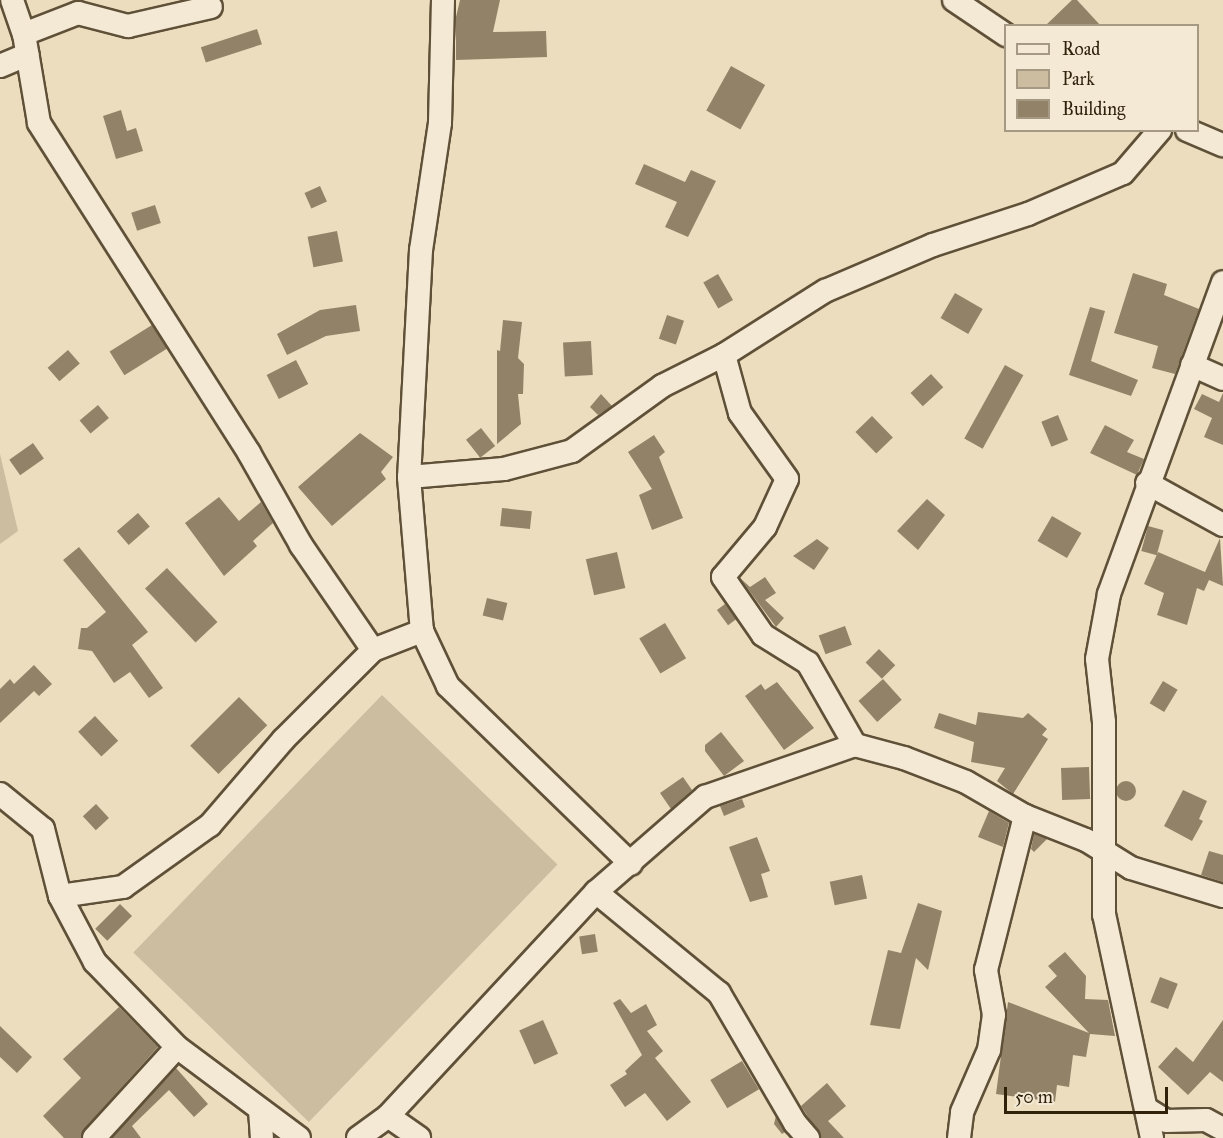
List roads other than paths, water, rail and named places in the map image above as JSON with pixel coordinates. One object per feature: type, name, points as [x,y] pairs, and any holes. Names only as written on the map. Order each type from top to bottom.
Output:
[{"type":"street","points":[[12,0],[26,44],[39,123],[249,453],[301,545],[373,650]]},
{"type":"street","points":[[443,0],[440,18],[440,123],[421,250],[409,477],[422,631],[448,686],[631,864]]},
{"type":"street","points":[[954,0],[1004,34]]},
{"type":"street","points":[[0,66],[26,44],[78,13],[128,26],[211,7]]},
{"type":"street","points":[[1192,132],[1223,145]]},
{"type":"street","points":[[409,477],[504,469],[572,451],[662,386],[724,355],[825,291],[933,245],[1028,214],[1124,173],[1151,134]]},
{"type":"street","points":[[1152,1138],[1104,915],[1104,722],[1097,660],[1109,594],[1147,483],[1223,282]]},
{"type":"street","points":[[724,355],[740,412],[787,479],[765,528],[723,577],[763,635],[808,663],[855,745]]},
{"type":"street","points":[[1192,365],[1223,379]]},
{"type":"street","points":[[1147,483],[1223,525]]},
{"type":"street","points":[[60,896],[123,887],[210,825],[282,740],[373,650],[422,631]]},
{"type":"street","points":[[358,1138],[388,1116],[596,892],[631,864],[705,797],[855,745],[904,758],[966,782],[1026,816],[1105,852],[1131,868],[1223,896]]},
{"type":"street","points":[[0,794],[43,829],[60,896],[95,962],[177,1047],[298,1138]]},
{"type":"street","points":[[958,1138],[962,1112],[989,1050],[994,1015],[986,970],[1026,816]]},
{"type":"street","points":[[596,892],[719,993],[795,1123],[808,1138]]},
{"type":"street","points":[[94,1138],[177,1047]]},
{"type":"street","points":[[1146,1109],[1166,1121],[1206,1120],[1223,1129]]},
{"type":"street","points":[[260,1110],[262,1138]]},
{"type":"street","points":[[388,1116],[419,1138]]}]
